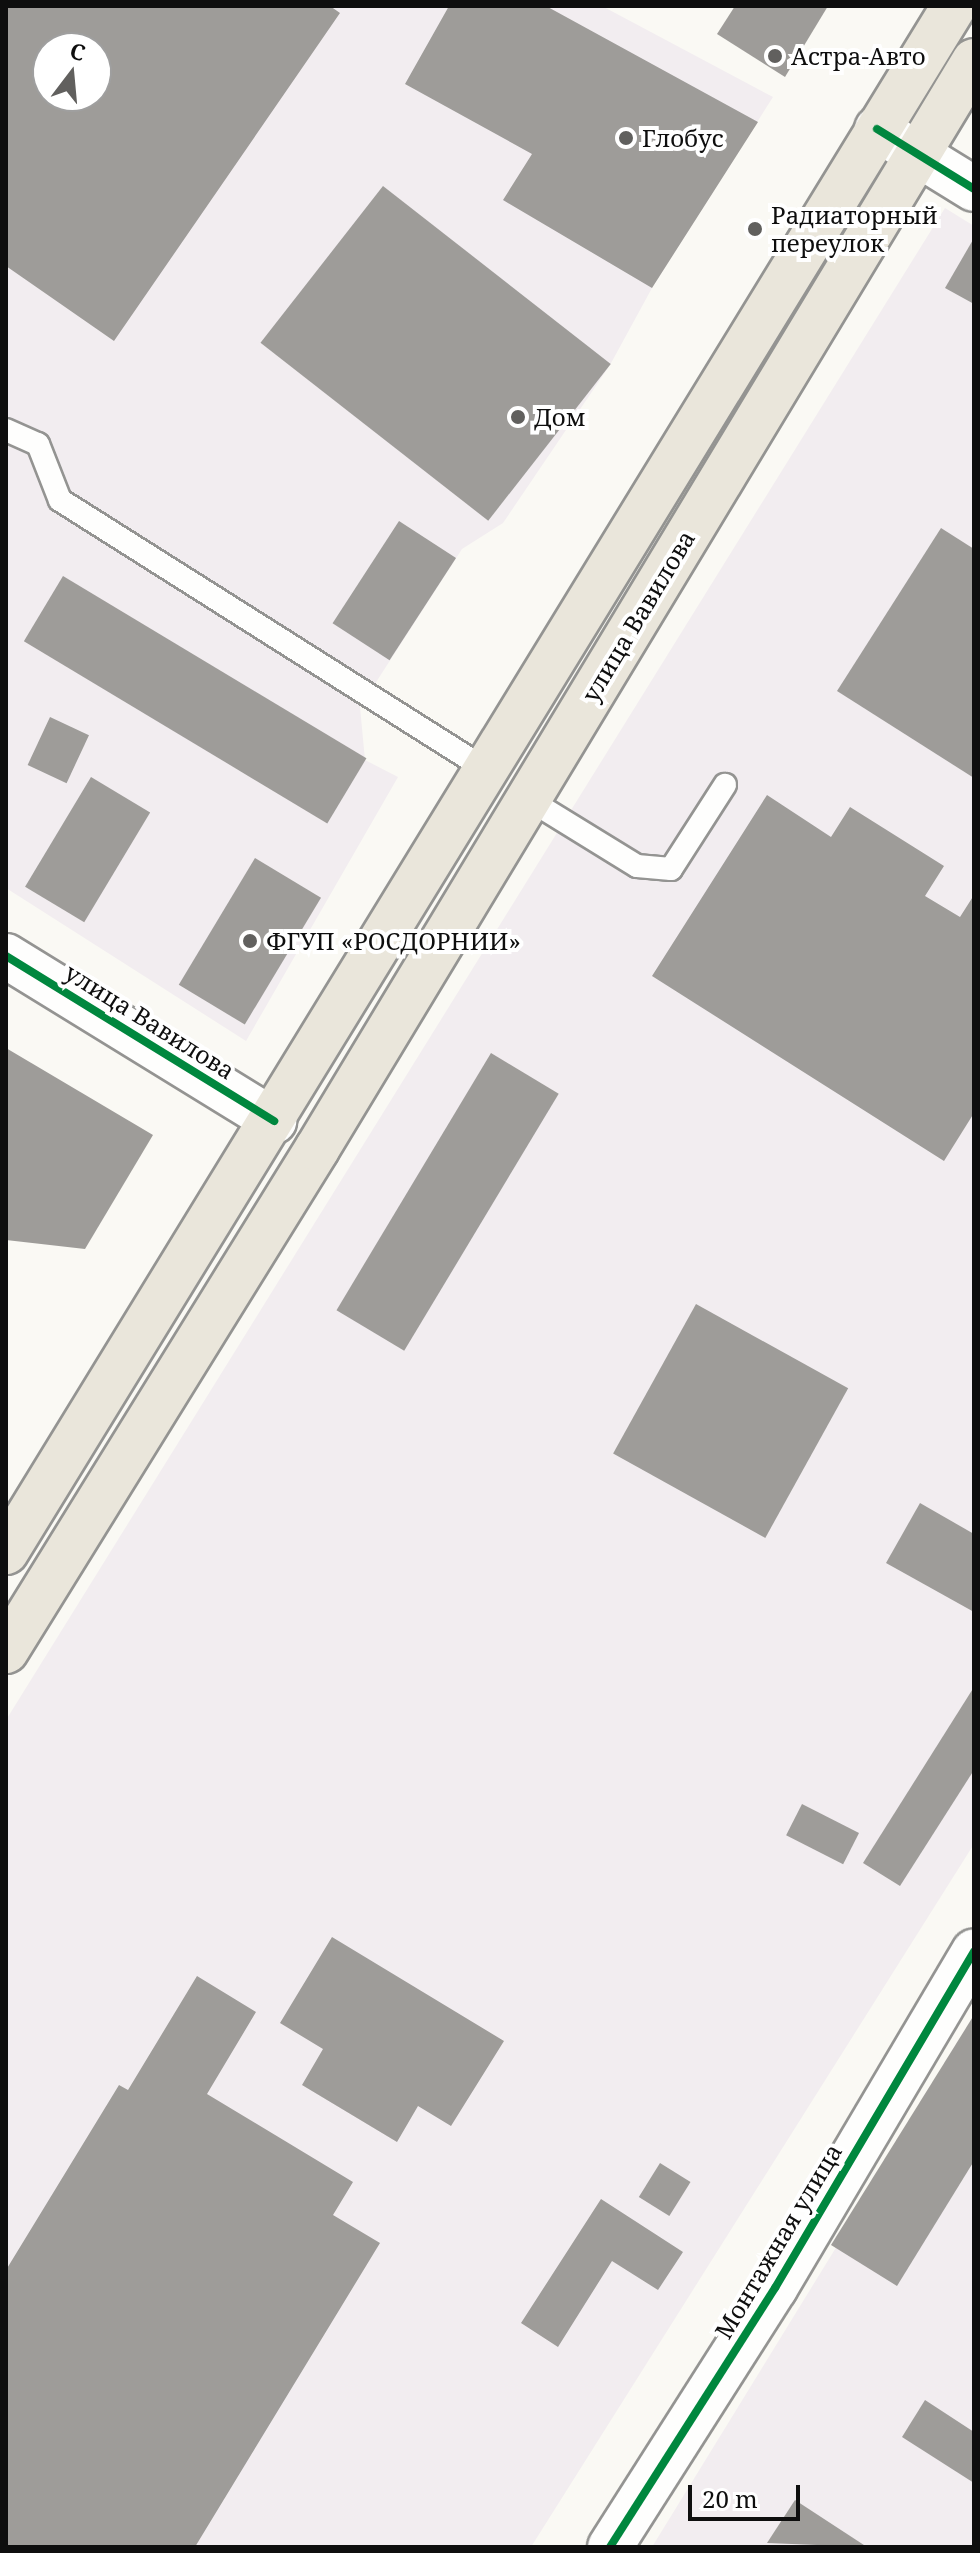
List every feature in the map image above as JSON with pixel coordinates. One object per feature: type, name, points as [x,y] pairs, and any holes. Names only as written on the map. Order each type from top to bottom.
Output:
[{"type":"main road","name":"улица Вавилова","points":[[6,1552],[274,1121],[954,6]]},
{"type":"main road","name":"улица Вавилова","points":[[6,1651],[528,799],[974,61]]},
{"type":"street","points":[[877,129],[974,189]]},
{"type":"street","name":"улица Вавилова","points":[[6,956],[274,1121]]},
{"type":"street","name":"Монтажная улица","points":[[610,2547],[775,2288],[974,1952]]},
{"type":"lane","points":[[6,430],[38,444],[60,500],[487,770]]},
{"type":"lane","points":[[528,799],[637,866],[671,869],[725,785]]},
{"type":"shaded area","points":[[6,6],[602,6],[773,97],[652,288],[610,365],[503,523],[462,549],[360,707],[365,760],[398,777],[246,1041],[6,888]]},
{"type":"shaded area","points":[[945,208],[974,226],[974,1844],[531,2547],[6,2547],[6,1720]]},
{"type":"shaded area","points":[[974,2023],[974,2547],[652,2547]]},
{"type":"building","points":[[6,6],[330,6],[340,13],[114,341],[6,266]]},
{"type":"building","name":"Глобус","points":[[449,6],[546,6],[758,122],[652,288],[503,200],[532,154],[405,84]]},
{"type":"building","name":"Астра-Авто","points":[[735,6],[828,6],[785,77],[717,34]]},
{"type":"building","points":[[383,186],[611,364],[488,521],[260,343]]},
{"type":"building","points":[[974,238],[974,304],[945,288]]},
{"type":"building","points":[[399,521],[456,558],[390,660],[333,623]]},
{"type":"building","points":[[941,528],[974,549],[974,778],[837,691]]},
{"type":"building","points":[[63,576],[366,758],[327,823],[24,641]]},
{"type":"building","points":[[50,717],[89,735],[67,783],[28,765]]},
{"type":"building","points":[[91,777],[150,813],[84,922],[25,887]]},
{"type":"building","points":[[767,795],[831,837],[850,807],[944,866],[925,896],[960,917],[974,895],[974,1113],[944,1161],[652,976]]},
{"type":"building","name":"ФГУП «РОСДОРНИИ»","points":[[255,858],[321,898],[245,1025],[179,985]]},
{"type":"building","points":[[6,1048],[153,1135],[85,1249],[6,1240]]},
{"type":"building","points":[[491,1053],[559,1094],[404,1351],[336,1310]]},
{"type":"building","points":[[696,1304],[848,1388],[765,1538],[613,1454]]},
{"type":"building","points":[[920,1503],[974,1534],[974,1612],[886,1563]]},
{"type":"building","points":[[974,1687],[974,1770],[900,1886],[863,1863]]},
{"type":"building","points":[[802,1804],[859,1833],[843,1864],[786,1835]]},
{"type":"building","points":[[332,1937],[504,2041],[451,2126],[418,2106],[397,2142],[302,2085],[323,2049],[280,2023]]},
{"type":"building","points":[[197,1976],[256,2012],[207,2094],[353,2182],[333,2215],[380,2243],[195,2547],[6,2547],[6,2270],[119,2085],[128,2090]]},
{"type":"building","points":[[974,2015],[974,2161],[897,2286],[831,2245]]},
{"type":"building","points":[[660,2163],[691,2182],[669,2216],[639,2197]]},
{"type":"building","points":[[601,2199],[683,2252],[658,2290],[612,2261],[558,2347],[521,2323]]},
{"type":"building","points":[[925,2400],[974,2432],[974,2483],[902,2437]]},
{"type":"building","points":[[795,2500],[867,2547],[767,2543]]},
{"type":"cycle path","points":[[877,129],[974,189]]},
{"type":"cycle path","points":[[6,956],[274,1121]]},
{"type":"cycle path","points":[[610,2547],[775,2288],[974,1952]]},
{"type":"place","name":"Астра-Авто","points":[[775,56]]},
{"type":"place","name":"Глобус","points":[[626,138]]},
{"type":"place","name":"Радиаторный переулок","points":[[755,229]]},
{"type":"place","name":"Дом","points":[[518,417]]},
{"type":"place","name":"ФГУП «РОСДОРНИИ»","points":[[250,941]]}]
